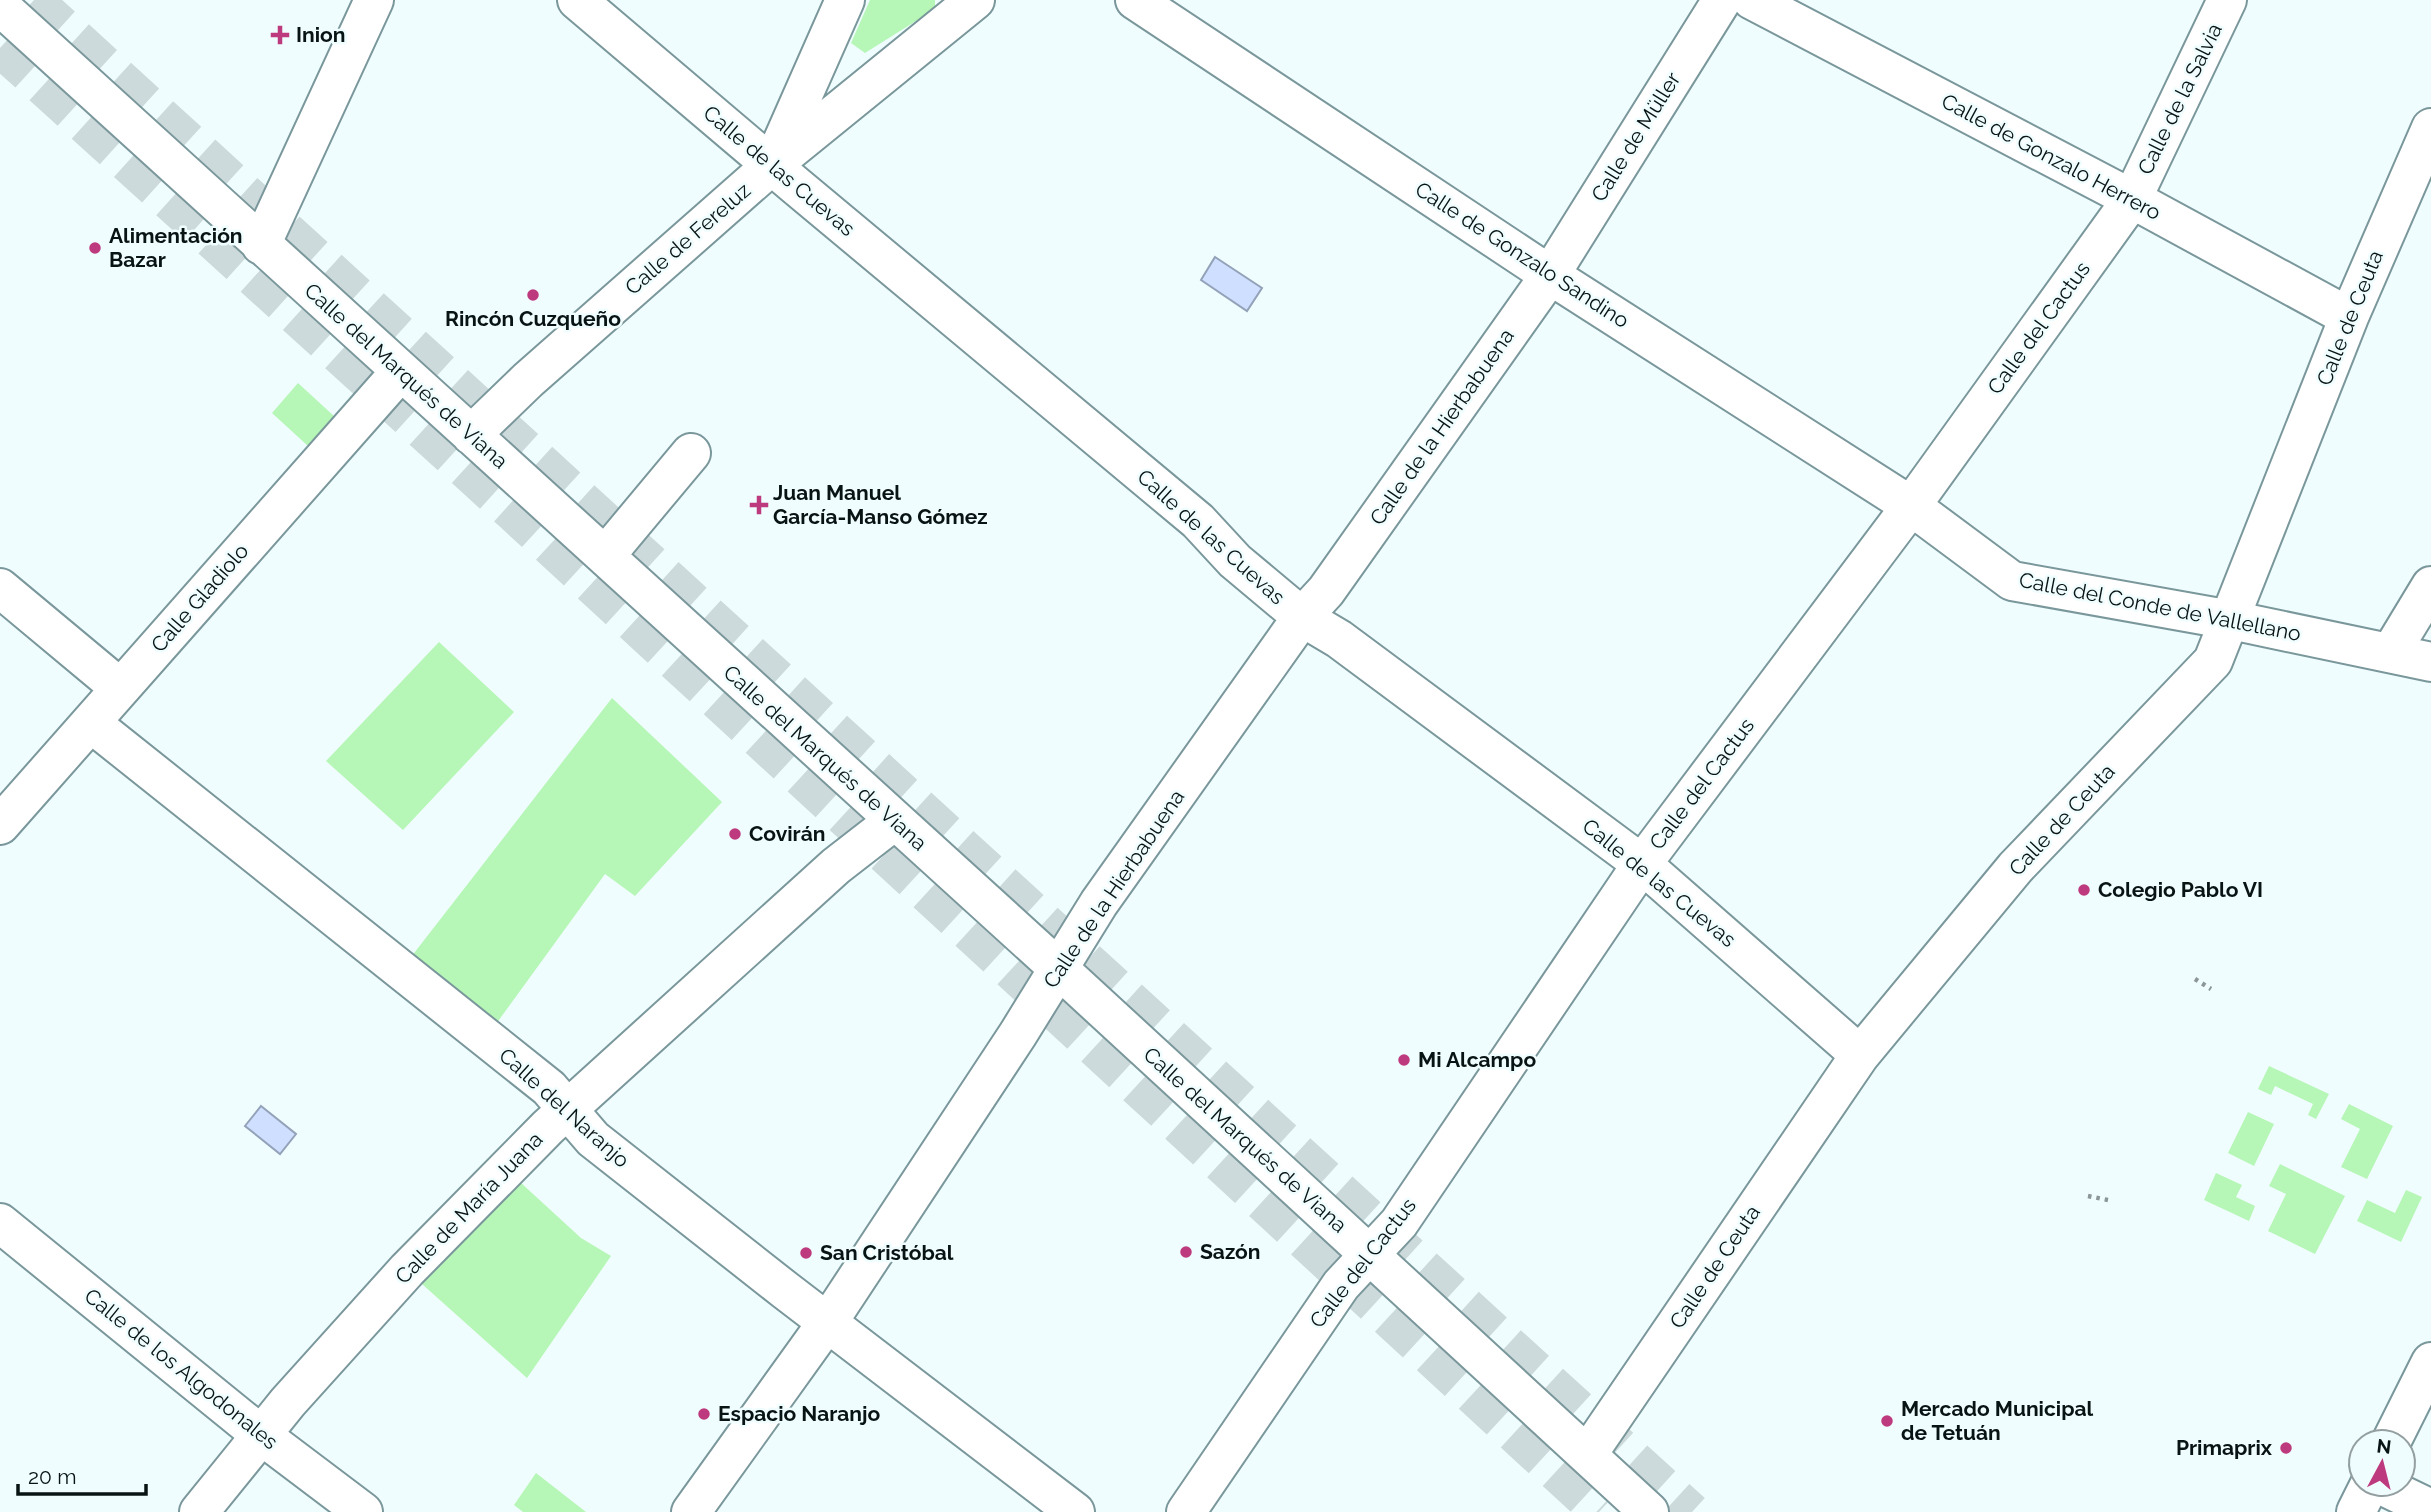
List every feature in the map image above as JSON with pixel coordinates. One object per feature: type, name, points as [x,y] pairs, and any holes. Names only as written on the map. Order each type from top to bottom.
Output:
[{"type":"street","points":[[261,245],[374,0]]},
{"type":"street","name":"Calle de las Cuevas","points":[[577,0],[1198,521],[1236,561],[1302,617],[1339,639],[1642,864],[1860,1055]]},
{"type":"street","name":"Calle de Fereluz","points":[[471,435],[538,371],[772,165],[845,0]]},
{"type":"street","points":[[772,165],[975,0]]},
{"type":"street","name":"Calle de Gonzalo Sandino","points":[[1135,0],[1550,275],[1911,506]]},
{"type":"street","name":"Calle de Müller","points":[[1550,275],[1723,0]]},
{"type":"street","name":"Calle de Gonzalo Herrero","points":[[1752,0],[2132,199],[2349,317]]},
{"type":"street","name":"Calle de la Salvia","points":[[2132,199],[2227,0]]},
{"type":"street","name":"Calle del Marqués de Viana","points":[[0,6],[1059,969],[1649,1512]]},
{"type":"street","name":"Calle de Ceuta","points":[[1587,1455],[1860,1055],[2015,868],[2213,662],[2349,317],[2431,128]]},
{"type":"street","name":"Calle del Cactus","points":[[1186,1512],[1341,1285],[1399,1223],[1642,864],[1911,506],[2132,199]]},
{"type":"street","name":"Calle de la Hierbabuena","points":[[691,1512],[827,1322],[1059,969],[1099,903],[1302,617],[1326,591],[1550,275]]},
{"type":"street","name":"Calle Gladiolo","points":[[0,825],[401,371]]},
{"type":"street","points":[[604,556],[691,453]]},
{"type":"street","name":"Calle del Conde de Vallellano","points":[[1911,506],[2012,581],[2231,620],[2431,662]]},
{"type":"street","points":[[2390,652],[2431,586]]},
{"type":"street","points":[[0,588],[120,688]]},
{"type":"street","name":"Calle del Naranjo","points":[[91,723],[548,1088],[593,1139],[1075,1512]]},
{"type":"street","name":"Calle de María Juana","points":[[199,1512],[288,1402],[407,1270],[567,1109],[836,866],[894,821]]},
{"type":"street","name":"Calle de los Algodonales","points":[[0,1223],[261,1435],[363,1512]]},
{"type":"street","points":[[2398,1428],[2431,1362]]},
{"type":"street","points":[[2408,1498],[2431,1509]]},
{"type":"path","points":[[2195,979],[2211,989]]},
{"type":"path","points":[[2088,1196],[2108,1200]]},
{"type":"green space","points":[[870,0],[935,0],[935,9],[865,53],[851,43]]},
{"type":"green space","points":[[298,383],[335,417],[308,446],[272,413]]},
{"type":"green space","points":[[439,642],[514,712],[403,830],[326,761]]},
{"type":"green space","points":[[612,698],[722,802],[635,896],[605,874],[496,1024],[411,957]]},
{"type":"green space","points":[[2269,1066],[2329,1094],[2316,1119],[2308,1115],[2313,1104],[2275,1086],[2271,1095],[2258,1089]]},
{"type":"green space","points":[[2349,1104],[2393,1126],[2367,1179],[2341,1167],[2360,1129],[2341,1119]]},
{"type":"green space","points":[[2248,1112],[2274,1124],[2254,1166],[2228,1153]]},
{"type":"green space","points":[[2280,1164],[2345,1196],[2315,1254],[2268,1231],[2286,1194],[2269,1186]]},
{"type":"green space","points":[[2216,1173],[2242,1185],[2236,1197],[2255,1206],[2249,1221],[2204,1200]]},
{"type":"green space","points":[[520,1182],[581,1238],[611,1256],[527,1378],[422,1284]]},
{"type":"green space","points":[[2406,1190],[2422,1197],[2401,1242],[2357,1221],[2367,1200],[2395,1213]]},
{"type":"green space","points":[[536,1473],[586,1512],[523,1512],[514,1505]]},
{"type":"water","points":[[1215,257],[1262,288],[1247,311],[1201,280]]},
{"type":"water","points":[[261,1106],[296,1134],[280,1154],[245,1126]]},
{"type":"tunnel","points":[[34,0],[1692,1512]]},
{"type":"tunnel","points":[[0,48],[512,512],[1599,1512]]},
{"type":"place","name":"Inion","points":[[280,35]]},
{"type":"place","name":"Alimentación Bazar","points":[[95,248]]},
{"type":"place","name":"Rincón Cuzqueño","points":[[533,295]]},
{"type":"place","name":"Juan Manuel García-Manso Gómez","points":[[759,505]]},
{"type":"place","name":"Covirán","points":[[735,834]]},
{"type":"place","name":"Colegio Pablo VI","points":[[2084,890]]},
{"type":"place","name":"Mi Alcampo","points":[[1404,1060]]},
{"type":"place","name":"Sazón","points":[[1186,1252]]},
{"type":"place","name":"San Cristóbal","points":[[806,1253]]},
{"type":"place","name":"Espacio Naranjo","points":[[704,1414]]},
{"type":"place","name":"Mercado Municipal de Tetuán","points":[[1887,1421]]},
{"type":"place","name":"Primaprix","points":[[2286,1448]]}]
